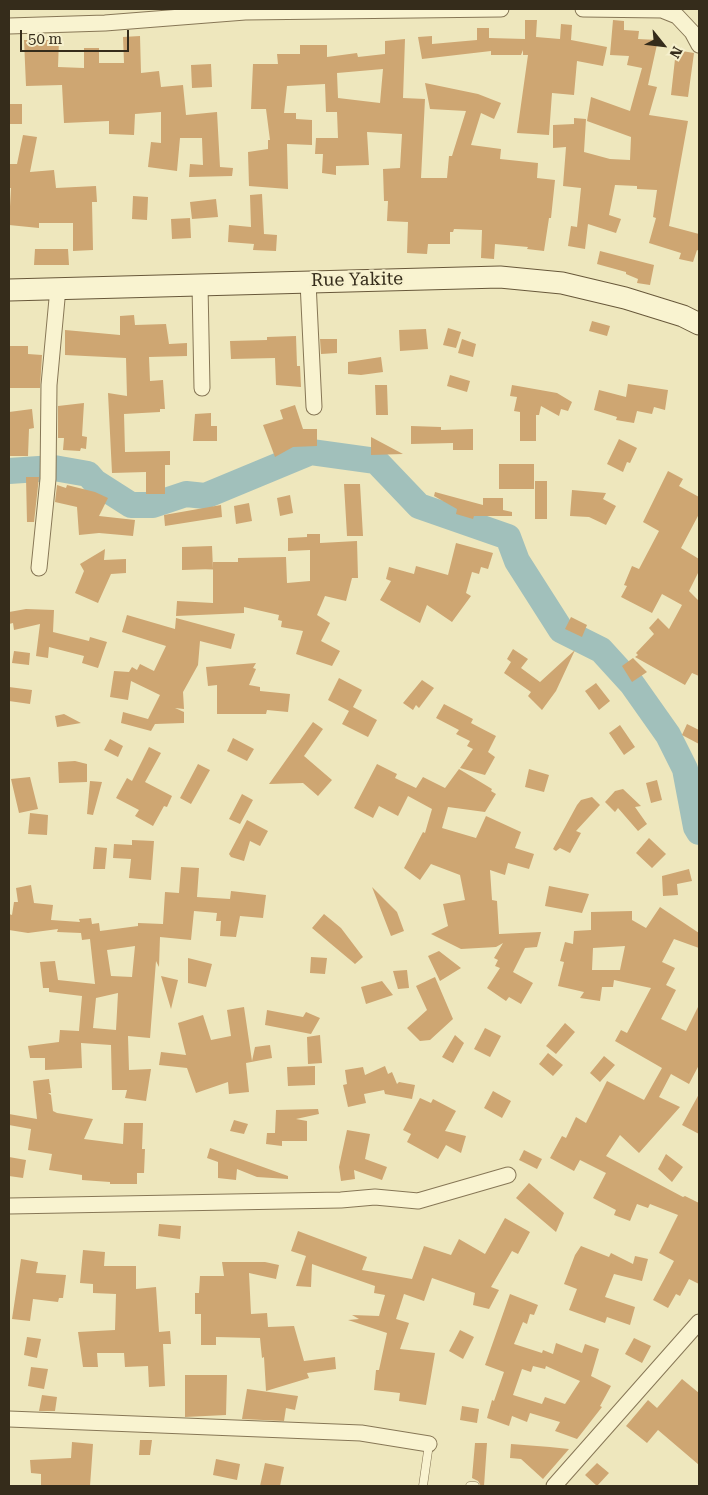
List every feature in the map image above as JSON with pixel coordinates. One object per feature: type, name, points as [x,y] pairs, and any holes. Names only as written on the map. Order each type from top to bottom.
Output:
[{"type":"main road","name":"Rue Yakite","points":[[9,290],[500,277],[562,283],[625,298],[683,316],[699,324]]},
{"type":"street","points":[[9,26],[106,23],[245,12],[501,9]]},
{"type":"street","points":[[583,9],[662,10],[677,16],[692,32],[699,45]]},
{"type":"street","points":[[308,282],[314,407]]},
{"type":"street","points":[[200,285],[202,388]]},
{"type":"street","points":[[40,568],[48,479],[49,385],[58,288]]},
{"type":"street","points":[[9,1206],[341,1200],[375,1197],[418,1201],[508,1175]]},
{"type":"street","points":[[554,1486],[699,1322]]},
{"type":"street","points":[[9,1419],[361,1433],[429,1444]]},
{"type":"lane","points":[[423,1486],[429,1444]]},
{"type":"lane","points":[[470,1486],[475,1486]]},
{"type":"building","points":[[525,20],[537,20],[536,37],[560,39],[561,24],[572,25],[571,40],[607,47],[603,66],[577,61],[574,95],[552,93],[549,135],[517,133],[528,55],[523,55],[523,50],[521,55],[491,55],[491,51],[422,59],[418,37],[432,36],[432,44],[477,40],[477,28],[489,28],[489,38],[525,39]]},
{"type":"building","points":[[613,20],[624,21],[624,30],[639,31],[638,39],[658,40],[648,85],[657,87],[649,115],[688,121],[669,226],[699,234],[699,251],[697,250],[693,262],[679,259],[681,253],[649,243],[656,218],[653,217],[657,190],[637,189],[637,186],[615,185],[609,215],[621,219],[616,233],[588,224],[585,249],[568,246],[571,226],[577,227],[581,188],[563,186],[566,147],[553,148],[553,125],[574,124],[574,118],[586,119],[584,152],[610,159],[630,160],[631,137],[587,121],[591,97],[630,111],[642,68],[627,65],[629,56],[610,55]]},
{"type":"building","points":[[140,36],[141,73],[159,71],[161,87],[183,85],[186,115],[217,112],[220,167],[233,168],[232,176],[189,177],[190,164],[203,165],[202,138],[180,138],[177,171],[148,167],[151,142],[161,143],[161,112],[135,114],[134,135],[109,134],[109,121],[64,123],[62,85],[26,86],[24,40],[59,40],[58,67],[84,68],[84,48],[99,48],[99,63],[124,63],[123,37]]},
{"type":"building","points":[[405,39],[403,98],[425,99],[421,178],[447,178],[449,156],[452,156],[466,111],[430,109],[425,83],[478,94],[501,103],[494,119],[481,113],[471,145],[501,149],[500,159],[538,163],[537,178],[555,180],[551,218],[549,218],[544,251],[527,249],[528,247],[495,244],[494,259],[481,258],[482,230],[454,229],[453,232],[450,232],[450,244],[428,244],[427,254],[407,253],[408,222],[387,221],[388,201],[384,201],[383,169],[400,168],[402,134],[367,132],[369,165],[336,166],[336,175],[322,173],[323,154],[315,154],[316,138],[338,138],[337,112],[326,112],[325,84],[287,86],[284,113],[296,113],[296,119],[312,120],[312,145],[287,144],[288,189],[249,186],[248,152],[268,149],[268,140],[270,140],[266,109],[251,109],[253,64],[278,64],[277,54],[300,54],[300,45],[327,45],[327,57],[357,53],[358,57],[385,54],[385,41]],"holes":[[[383,69],[380,103],[338,98],[337,73]]]},
{"type":"building","points":[[676,50],[694,53],[688,97],[671,95]]},
{"type":"building","points":[[211,64],[212,87],[192,88],[191,65]]},
{"type":"building","points":[[9,104],[22,104],[22,124],[9,124]]},
{"type":"building","points":[[23,135],[37,137],[30,172],[54,170],[56,188],[96,186],[97,202],[92,202],[93,250],[73,251],[73,223],[39,223],[39,228],[9,225],[11,188],[9,188],[9,164],[17,164]]},
{"type":"building","points":[[262,194],[264,234],[277,235],[276,251],[253,250],[254,244],[228,242],[229,225],[251,227],[250,195]]},
{"type":"building","points":[[133,196],[148,197],[147,220],[132,219]]},
{"type":"building","points":[[216,199],[218,217],[192,219],[190,202]]},
{"type":"building","points":[[190,218],[191,238],[172,239],[171,219]]},
{"type":"building","points":[[35,249],[68,249],[69,265],[34,265]]},
{"type":"building","points":[[600,251],[654,265],[650,285],[637,283],[638,279],[626,274],[626,272],[597,264]]},
{"type":"building","points":[[134,315],[135,325],[166,324],[169,344],[187,343],[187,356],[149,357],[150,381],[163,380],[165,409],[160,409],[160,412],[124,414],[125,452],[170,451],[170,465],[165,465],[165,494],[146,494],[146,472],[112,473],[108,393],[127,396],[126,358],[65,355],[65,330],[120,335],[120,316]]},
{"type":"building","points":[[592,321],[610,326],[607,336],[589,331]]},
{"type":"building","points":[[448,328],[461,332],[456,348],[443,345]]},
{"type":"building","points":[[426,329],[428,349],[400,351],[399,330]]},
{"type":"building","points":[[296,336],[297,366],[300,366],[301,387],[276,385],[275,358],[231,359],[230,341],[267,340],[267,337]]},
{"type":"building","points":[[320,339],[337,339],[337,353],[321,354]]},
{"type":"building","points":[[462,339],[476,344],[473,357],[458,353]]},
{"type":"building","points":[[9,346],[28,346],[28,354],[42,355],[40,388],[9,388]]},
{"type":"building","points":[[381,357],[383,372],[361,375],[348,374],[348,362]]},
{"type":"building","points":[[450,375],[470,381],[467,392],[447,386]]},
{"type":"building","points":[[628,384],[668,390],[665,410],[654,407],[652,414],[637,411],[634,423],[616,420],[617,417],[594,410],[599,390],[626,397]]},
{"type":"building","points":[[375,385],[387,385],[388,415],[376,415]]},
{"type":"building","points":[[512,385],[557,393],[572,402],[568,411],[561,409],[559,416],[541,406],[539,415],[536,415],[536,441],[520,441],[520,412],[514,411],[517,397],[510,396]]},
{"type":"building","points":[[84,403],[82,436],[87,437],[86,449],[81,448],[80,451],[63,450],[64,438],[58,438],[58,406]]},
{"type":"building","points":[[295,405],[303,429],[317,429],[317,446],[293,447],[275,457],[263,425],[283,419],[280,410]]},
{"type":"building","points":[[32,409],[34,428],[29,429],[28,456],[9,456],[9,412]]},
{"type":"building","points":[[211,413],[211,426],[217,426],[217,441],[193,441],[195,414]]},
{"type":"building","points":[[411,426],[441,427],[441,430],[473,429],[473,450],[453,450],[453,443],[411,444]]},
{"type":"building","points":[[371,437],[403,454],[371,455]]},
{"type":"building","points":[[619,439],[637,448],[630,463],[627,462],[623,472],[607,464]]},
{"type":"building","points":[[499,464],[534,464],[534,489],[499,489]]},
{"type":"building","points":[[668,471],[683,479],[679,486],[699,497],[699,514],[681,548],[699,559],[699,571],[689,591],[699,601],[699,676],[692,673],[685,685],[635,657],[638,655],[636,653],[654,634],[649,628],[658,618],[669,629],[682,605],[662,594],[652,613],[621,597],[627,586],[624,585],[632,566],[639,569],[659,531],[643,522]]},
{"type":"building","points":[[26,477],[39,477],[34,522],[27,522]]},
{"type":"building","points":[[535,481],[547,481],[547,519],[535,519]]},
{"type":"building","points":[[344,484],[360,484],[363,536],[347,536]]},
{"type":"building","points":[[57,485],[66,488],[67,485],[95,492],[108,498],[99,516],[135,520],[133,536],[99,533],[79,535],[77,507],[55,502]]},
{"type":"building","points":[[572,490],[606,493],[603,499],[616,506],[606,525],[589,517],[570,516]]},
{"type":"building","points":[[435,492],[483,505],[483,498],[503,498],[503,510],[512,512],[512,516],[474,516],[473,519],[456,514],[457,509],[434,496]]},
{"type":"building","points":[[290,495],[293,513],[280,516],[277,498]]},
{"type":"building","points":[[249,503],[252,521],[236,524],[234,506]]},
{"type":"building","points":[[221,505],[222,517],[165,526],[164,515]]},
{"type":"building","points":[[307,534],[320,534],[320,543],[357,541],[358,578],[352,578],[346,601],[325,596],[317,615],[330,623],[321,641],[340,651],[332,666],[296,654],[303,631],[281,627],[282,621],[278,620],[279,615],[244,607],[244,613],[176,616],[177,601],[213,603],[213,562],[238,562],[238,558],[286,557],[287,583],[310,581],[310,550],[288,551],[288,538],[307,537]]},
{"type":"building","points":[[456,543],[493,553],[488,569],[481,567],[479,574],[472,572],[466,593],[471,596],[452,622],[427,605],[420,623],[380,600],[391,581],[386,579],[389,567],[414,574],[416,566],[448,575]]},
{"type":"building","points":[[212,546],[213,569],[182,570],[182,547]]},
{"type":"building","points":[[105,549],[104,560],[126,559],[126,573],[111,574],[98,603],[75,593],[84,571],[80,564]]},
{"type":"building","points":[[26,609],[54,610],[53,632],[89,641],[90,637],[107,642],[98,668],[82,663],[84,656],[49,647],[48,658],[36,656],[40,624],[14,630],[13,623],[9,624],[9,612]]},
{"type":"building","points":[[127,615],[175,629],[176,618],[235,634],[231,649],[200,641],[198,665],[183,692],[184,709],[175,708],[184,712],[184,723],[155,724],[151,731],[121,723],[123,712],[148,719],[160,695],[131,681],[128,700],[110,697],[114,671],[129,672],[132,667],[137,670],[140,664],[154,671],[166,646],[122,632]]},
{"type":"building","points":[[571,617],[587,625],[582,637],[565,629]]},
{"type":"building","points":[[513,649],[528,659],[521,668],[540,682],[575,650],[556,691],[542,710],[528,696],[531,692],[504,673],[511,662],[507,659]]},
{"type":"building","points":[[14,651],[30,653],[29,665],[12,663]]},
{"type":"building","points":[[633,658],[647,672],[632,682],[622,666]]},
{"type":"building","points":[[256,663],[253,668],[256,669],[249,685],[260,687],[260,691],[290,694],[288,712],[267,710],[266,714],[217,714],[217,685],[208,686],[206,667]]},
{"type":"building","points":[[339,678],[362,690],[353,707],[377,720],[368,737],[342,724],[349,711],[328,700]]},
{"type":"building","points":[[422,680],[434,688],[419,708],[416,705],[413,710],[403,703]]},
{"type":"building","points":[[596,683],[610,701],[599,710],[585,691]]},
{"type":"building","points":[[9,687],[32,690],[30,704],[9,701]]},
{"type":"building","points":[[444,704],[473,719],[471,723],[496,736],[488,752],[495,757],[485,775],[460,768],[473,749],[467,746],[470,741],[456,734],[459,730],[436,718]]},
{"type":"building","points":[[64,714],[81,723],[57,727],[55,716]]},
{"type":"building","points":[[313,722],[323,729],[304,756],[332,780],[318,796],[303,783],[269,784]]},
{"type":"building","points":[[687,724],[699,730],[699,744],[682,735]]},
{"type":"building","points":[[620,725],[635,747],[624,755],[609,733]]},
{"type":"building","points":[[233,738],[254,749],[247,761],[227,751]]},
{"type":"building","points":[[110,739],[123,746],[118,757],[104,750]]},
{"type":"building","points":[[149,747],[161,753],[145,782],[172,796],[167,807],[164,806],[153,826],[135,816],[139,810],[116,798],[127,778],[132,781]]},
{"type":"building","points":[[75,761],[87,764],[87,782],[59,783],[58,762]]},
{"type":"building","points":[[198,764],[210,770],[191,804],[180,798]]},
{"type":"building","points":[[377,764],[397,774],[395,778],[416,788],[423,777],[445,788],[459,769],[492,789],[491,791],[496,794],[485,812],[448,807],[442,828],[476,838],[486,816],[521,832],[515,848],[534,854],[529,869],[508,863],[505,875],[490,870],[492,900],[497,901],[499,934],[541,932],[537,947],[525,948],[513,972],[533,983],[521,1004],[509,997],[506,1001],[487,988],[500,968],[495,966],[498,960],[494,958],[503,943],[496,947],[461,949],[431,934],[448,926],[443,904],[465,900],[460,875],[431,864],[420,880],[404,868],[423,832],[425,833],[432,809],[408,796],[398,816],[379,806],[373,818],[354,808]]},
{"type":"building","points":[[529,769],[549,775],[544,792],[525,787]]},
{"type":"building","points":[[30,777],[38,809],[19,813],[11,779]]},
{"type":"building","points":[[657,780],[662,800],[651,803],[646,783]]},
{"type":"building","points":[[90,781],[102,782],[93,815],[87,814]]},
{"type":"building","points":[[623,789],[641,806],[635,807],[647,824],[638,831],[618,808],[615,812],[605,802],[615,791]]},
{"type":"building","points":[[242,794],[253,800],[240,824],[229,819]]},
{"type":"building","points":[[592,797],[600,805],[576,831],[581,833],[570,853],[560,848],[556,851],[553,849],[577,805],[581,800]]},
{"type":"building","points":[[30,813],[48,815],[47,835],[28,834]]},
{"type":"building","points":[[247,820],[268,831],[260,846],[250,841],[244,861],[231,857],[229,854]]},
{"type":"building","points":[[649,838],[666,854],[652,868],[636,853]]},
{"type":"building","points":[[132,840],[154,841],[151,880],[129,878],[131,859],[113,858],[114,844],[132,845]]},
{"type":"building","points":[[95,847],[107,848],[105,869],[93,869]]},
{"type":"building","points":[[181,867],[199,868],[197,897],[230,899],[231,891],[266,895],[263,918],[240,916],[236,937],[220,936],[221,921],[216,921],[217,913],[194,911],[191,940],[160,937],[159,967],[156,961],[150,1038],[128,1036],[129,1070],[151,1069],[146,1101],[125,1098],[127,1090],[112,1090],[111,1045],[81,1043],[82,1068],[45,1070],[45,1058],[30,1058],[28,1046],[59,1042],[60,1030],[79,1031],[82,996],[49,992],[49,988],[43,988],[40,962],[55,961],[58,980],[95,984],[90,939],[82,940],[81,933],[57,932],[58,929],[28,933],[9,930],[9,914],[12,915],[14,902],[18,902],[16,888],[31,885],[34,903],[53,905],[51,920],[80,922],[79,919],[91,918],[92,924],[99,923],[100,931],[138,926],[138,923],[163,924],[165,892],[179,893]],"holes":[[[135,946],[132,977],[111,976],[107,950]],[[118,993],[116,1030],[93,1028],[96,998]]]},
{"type":"building","points":[[689,869],[692,881],[677,884],[678,895],[663,896],[662,876]]},
{"type":"building","points":[[549,886],[589,894],[582,913],[545,906]]},
{"type":"building","points":[[372,887],[397,912],[404,931],[391,936]]},
{"type":"building","points":[[660,907],[699,933],[699,948],[674,939],[662,962],[675,968],[666,985],[676,990],[661,1019],[686,1031],[699,1005],[699,1065],[689,1084],[671,1074],[659,1097],[680,1107],[639,1153],[620,1135],[606,1156],[683,1197],[685,1196],[699,1203],[699,1284],[689,1279],[680,1296],[676,1294],[668,1308],[653,1300],[674,1261],[659,1253],[678,1215],[650,1204],[648,1208],[637,1204],[630,1221],[614,1215],[616,1210],[593,1198],[606,1173],[580,1160],[574,1171],[550,1158],[562,1136],[566,1138],[576,1117],[586,1123],[607,1081],[644,1100],[662,1068],[615,1041],[621,1030],[627,1033],[651,988],[614,980],[613,987],[602,987],[600,1001],[580,998],[584,992],[558,986],[564,962],[560,961],[565,942],[573,944],[574,931],[591,930],[591,912],[632,911],[632,920],[646,928]],"holes":[[[625,946],[620,970],[592,970],[593,948]]]},
{"type":"building","points":[[324,914],[341,928],[363,957],[355,964],[312,928]]},
{"type":"building","points":[[439,951],[461,968],[440,981],[428,956]]},
{"type":"building","points":[[311,957],[327,958],[325,974],[310,973]]},
{"type":"building","points":[[188,958],[212,964],[206,987],[188,983]]},
{"type":"building","points":[[407,970],[409,988],[398,989],[393,971]]},
{"type":"building","points":[[161,976],[178,980],[171,1009]]},
{"type":"building","points":[[435,977],[453,1019],[430,1040],[420,1041],[407,1028],[427,1010],[416,986]]},
{"type":"building","points":[[382,981],[393,995],[366,1004],[361,987]]},
{"type":"building","points":[[244,1007],[252,1061],[255,1047],[270,1045],[272,1058],[246,1063],[249,1092],[229,1094],[228,1082],[196,1093],[187,1068],[159,1065],[161,1052],[186,1055],[178,1023],[203,1015],[211,1040],[231,1036],[227,1010]]},
{"type":"building","points":[[267,1010],[303,1017],[306,1012],[320,1018],[311,1034],[265,1025]]},
{"type":"building","points":[[565,1023],[575,1032],[556,1054],[546,1046]]},
{"type":"building","points":[[485,1028],[501,1036],[490,1057],[474,1049]]},
{"type":"building","points":[[320,1035],[322,1063],[308,1064],[307,1037]]},
{"type":"building","points":[[455,1035],[464,1043],[453,1063],[442,1057]]},
{"type":"building","points":[[548,1053],[563,1065],[553,1076],[539,1064]]},
{"type":"building","points":[[604,1056],[615,1065],[600,1082],[590,1073]]},
{"type":"building","points":[[315,1066],[315,1085],[288,1086],[287,1067]]},
{"type":"building","points":[[385,1066],[388,1074],[392,1072],[397,1084],[399,1082],[415,1085],[412,1099],[385,1094],[384,1090],[364,1094],[366,1103],[348,1107],[343,1085],[347,1084],[345,1070],[363,1067],[365,1075]]},
{"type":"building","points":[[49,1079],[51,1093],[48,1093],[51,1095],[53,1111],[93,1119],[84,1139],[123,1144],[124,1123],[143,1123],[142,1149],[145,1149],[144,1173],[137,1173],[137,1184],[110,1184],[110,1182],[82,1180],[82,1175],[49,1170],[52,1154],[28,1150],[31,1129],[9,1125],[9,1114],[37,1119],[33,1081]]},
{"type":"building","points":[[493,1091],[511,1101],[502,1118],[484,1108]]},
{"type":"building","points":[[699,1094],[699,1134],[682,1125]]},
{"type":"building","points":[[420,1098],[431,1103],[433,1099],[456,1111],[445,1131],[466,1136],[461,1153],[446,1145],[438,1159],[407,1142],[411,1134],[403,1130]]},
{"type":"building","points":[[318,1109],[319,1114],[296,1119],[307,1121],[307,1141],[282,1141],[282,1146],[266,1144],[267,1133],[275,1133],[276,1110]]},
{"type":"building","points":[[234,1120],[248,1124],[244,1134],[230,1131]]},
{"type":"building","points":[[347,1130],[370,1134],[365,1159],[387,1167],[382,1180],[354,1170],[355,1179],[341,1181],[339,1167]]},
{"type":"building","points":[[210,1148],[288,1176],[288,1179],[257,1177],[237,1169],[236,1180],[218,1178],[218,1162],[207,1158]]},
{"type":"building","points":[[524,1150],[542,1159],[537,1169],[519,1160]]},
{"type":"building","points":[[666,1154],[683,1167],[672,1182],[658,1169]]},
{"type":"building","points":[[9,1157],[26,1160],[23,1178],[9,1176]]},
{"type":"building","points":[[529,1183],[564,1213],[556,1232],[516,1198]]},
{"type":"building","points":[[505,1218],[530,1232],[518,1254],[512,1251],[491,1287],[499,1290],[489,1309],[473,1305],[475,1293],[432,1278],[424,1301],[404,1294],[396,1319],[409,1323],[400,1349],[435,1353],[426,1405],[399,1401],[400,1393],[374,1390],[376,1370],[379,1370],[387,1333],[348,1320],[359,1319],[352,1315],[379,1316],[385,1295],[374,1293],[375,1286],[312,1264],[311,1287],[296,1286],[306,1256],[291,1251],[298,1231],[367,1257],[362,1270],[412,1279],[424,1246],[451,1255],[459,1239],[485,1254]]},
{"type":"building","points":[[159,1224],[181,1226],[180,1239],[158,1236]]},
{"type":"building","points":[[581,1246],[609,1257],[611,1253],[633,1264],[635,1256],[648,1259],[642,1281],[614,1274],[605,1297],[635,1307],[630,1325],[607,1317],[605,1323],[569,1310],[577,1289],[564,1284],[575,1255]]},
{"type":"building","points":[[83,1250],[105,1252],[104,1266],[136,1266],[136,1289],[156,1287],[159,1332],[170,1331],[171,1344],[163,1344],[165,1386],[149,1387],[148,1366],[125,1367],[124,1353],[97,1353],[98,1367],[83,1367],[78,1332],[115,1330],[116,1294],[93,1293],[93,1284],[80,1283]]},
{"type":"building","points":[[21,1259],[38,1262],[36,1273],[66,1275],[63,1298],[59,1298],[58,1302],[33,1299],[30,1321],[12,1319]]},
{"type":"building","points":[[222,1262],[265,1262],[279,1265],[276,1279],[249,1273],[251,1314],[267,1313],[268,1327],[294,1326],[304,1361],[335,1357],[336,1369],[307,1373],[309,1378],[266,1391],[264,1357],[262,1358],[260,1338],[216,1337],[216,1345],[201,1345],[201,1314],[195,1314],[195,1293],[199,1293],[200,1276],[224,1276]]},
{"type":"building","points":[[510,1294],[538,1305],[534,1315],[530,1314],[527,1324],[523,1322],[514,1344],[542,1353],[543,1350],[553,1354],[556,1343],[582,1353],[585,1344],[599,1349],[591,1376],[611,1386],[600,1406],[602,1407],[577,1439],[555,1431],[560,1422],[530,1413],[527,1422],[512,1416],[509,1426],[487,1418],[492,1400],[494,1401],[504,1372],[485,1365]],"holes":[[[533,1366],[545,1369],[546,1366],[580,1381],[565,1404],[545,1397],[542,1404],[513,1395],[522,1369],[531,1372]]]},
{"type":"building","points":[[460,1330],[474,1337],[463,1359],[449,1351]]},
{"type":"building","points":[[27,1337],[41,1339],[37,1358],[24,1355]]},
{"type":"building","points":[[634,1338],[651,1346],[642,1363],[625,1354]]},
{"type":"building","points":[[31,1367],[48,1369],[44,1389],[28,1386]]},
{"type":"building","points":[[185,1375],[227,1375],[226,1415],[185,1417]]},
{"type":"building","points":[[682,1379],[699,1393],[699,1465],[658,1430],[647,1443],[626,1426],[648,1400],[657,1408]]},
{"type":"building","points":[[247,1389],[298,1396],[295,1410],[286,1408],[284,1421],[242,1419]]},
{"type":"building","points":[[42,1395],[57,1397],[55,1411],[39,1411]]},
{"type":"building","points":[[462,1406],[479,1409],[477,1423],[460,1420]]},
{"type":"building","points":[[140,1440],[152,1440],[150,1455],[139,1455]]},
{"type":"building","points":[[72,1442],[93,1444],[90,1486],[41,1486],[41,1474],[31,1473],[30,1460],[71,1458]]},
{"type":"building","points":[[475,1443],[487,1443],[484,1486],[481,1486],[478,1481],[472,1478]]},
{"type":"building","points":[[511,1444],[569,1449],[543,1479],[521,1459],[510,1458]]},
{"type":"building","points":[[216,1459],[240,1464],[237,1480],[213,1475]]},
{"type":"building","points":[[265,1463],[284,1467],[280,1486],[260,1486]]},
{"type":"building","points":[[597,1463],[609,1473],[597,1486],[585,1475]]},
{"type":"waterway","points":[[9,471],[54,468],[88,474],[95,482],[131,505],[153,505],[186,494],[205,496],[311,452],[376,461],[419,506],[508,537],[517,561],[561,630],[601,650],[632,684],[668,735],[685,769],[696,827],[699,832]]}]
